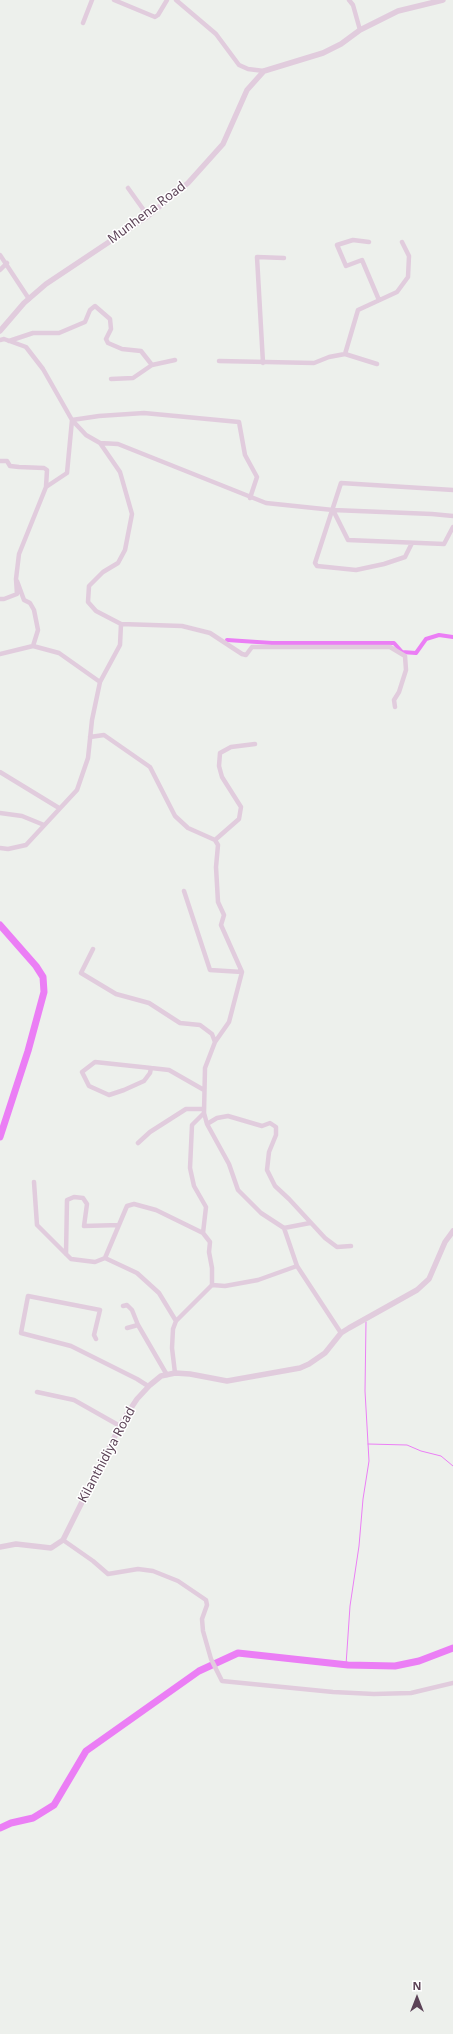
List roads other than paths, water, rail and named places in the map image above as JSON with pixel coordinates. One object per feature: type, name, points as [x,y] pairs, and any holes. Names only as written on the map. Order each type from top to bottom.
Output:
[{"type":"street","points":[[83,23],[92,0]]},
{"type":"street","points":[[114,0],[155,17],[158,16],[167,0]]},
{"type":"street","points":[[176,0],[216,34],[239,65],[248,69],[264,71],[323,53],[341,44],[360,30],[398,11],[443,0]]},
{"type":"street","points":[[349,0],[353,5],[360,30]]},
{"type":"street","name":"Munhena Road","points":[[0,331],[29,299],[46,284],[148,216],[188,183],[223,144],[247,90],[264,71]]},
{"type":"street","points":[[128,188],[148,216]]},
{"type":"street","points":[[369,242],[353,240],[337,246],[346,266],[362,260],[380,300]]},
{"type":"street","points":[[345,354],[358,310],[397,292],[408,277],[409,256],[402,242]]},
{"type":"street","points":[[0,255],[7,263],[29,299]]},
{"type":"street","points":[[263,363],[257,257],[284,258]]},
{"type":"street","points":[[0,270],[7,263]]},
{"type":"street","points":[[9,341],[33,333],[59,333],[85,322],[90,310],[95,306],[110,319],[111,329],[106,339],[108,343],[122,349],[141,351],[152,365]]},
{"type":"street","points":[[0,340],[9,341],[26,347],[43,369],[72,420],[86,435],[100,443],[120,472],[132,514],[125,550],[118,562],[103,572],[89,586],[88,602],[96,611],[121,624],[182,626],[210,633],[242,654],[246,655],[252,646],[390,647],[405,656],[406,670],[399,692],[394,700],[395,708]]},
{"type":"street","points":[[219,360],[263,363],[314,363],[328,357],[345,354],[377,364]]},
{"type":"street","points":[[111,378],[133,378],[152,365],[176,360]]},
{"type":"street","points":[[72,420],[99,416],[144,413],[239,422],[245,455],[258,477],[250,498]]},
{"type":"street","points":[[46,487],[67,473],[72,420]]},
{"type":"street","points":[[100,443],[118,444],[250,498],[266,503],[333,510],[453,516]]},
{"type":"street","points":[[0,461],[8,461],[10,466],[44,468],[46,470],[46,487],[19,554],[16,579],[17,594],[0,599]]},
{"type":"street","points":[[412,543],[406,557],[384,564],[356,570],[317,566],[315,563],[341,483],[453,490]]},
{"type":"street","points":[[333,510],[348,540],[444,544],[453,527]]},
{"type":"street","points":[[16,579],[24,600],[30,603],[34,610],[38,630],[33,646]]},
{"type":"street","points":[[0,848],[8,849],[26,845],[76,790],[88,758],[92,720],[100,682],[120,645],[121,624]]},
{"type":"street","points":[[0,654],[33,646],[59,653],[100,682]]},
{"type":"street","points":[[90,737],[104,736],[150,767],[175,816],[188,828],[215,840],[218,845],[216,867],[218,902],[224,914],[221,926],[242,972],[229,1022],[215,1042],[205,1068],[204,1111],[207,1124],[229,1164],[238,1190],[261,1213],[284,1228],[297,1266],[341,1333]]},
{"type":"street","points":[[215,840],[239,819],[241,807],[222,777],[219,766],[220,753],[231,747],[255,744]]},
{"type":"street","points":[[0,772],[59,808]]},
{"type":"street","points":[[0,814],[22,816],[44,825]]},
{"type":"street","points":[[184,891],[210,970],[242,972]]},
{"type":"street","points":[[93,949],[80,973],[116,994],[149,1003],[180,1023],[200,1025],[212,1034],[215,1042]]},
{"type":"street","points":[[151,1068],[150,1073],[144,1081],[109,1095],[89,1086],[82,1072],[95,1062],[151,1068],[169,1070],[204,1090]]},
{"type":"street","points":[[138,1144],[150,1132],[186,1109],[204,1111]]},
{"type":"street","points":[[203,1233],[206,1207],[194,1186],[190,1168],[192,1125],[204,1111]]},
{"type":"street","points":[[207,1124],[217,1118],[228,1116],[262,1126],[270,1123],[276,1127],[276,1135],[269,1152],[267,1170],[275,1186],[324,1238],[337,1247],[351,1246]]},
{"type":"street","points":[[34,1182],[37,1225],[71,1259],[95,1262],[106,1258],[136,1273],[159,1293],[176,1321]]},
{"type":"street","points":[[66,1254],[66,1200],[74,1197],[83,1198],[87,1204],[84,1226],[119,1225]]},
{"type":"street","points":[[106,1258],[127,1206],[134,1204],[156,1210],[203,1233],[210,1242],[209,1252],[212,1268],[212,1285],[176,1321],[173,1329],[172,1348],[175,1373]]},
{"type":"street","points":[[284,1228],[310,1223]]},
{"type":"street","name":"Kilanthidiya Road","points":[[63,1540],[120,1426],[137,1399],[148,1386],[161,1376],[175,1373],[190,1374],[227,1381],[300,1368],[325,1353],[341,1333],[417,1290],[429,1278],[445,1242],[453,1232]]},
{"type":"street","points":[[212,1285],[225,1286],[258,1280],[297,1266]]},
{"type":"street","points":[[96,1339],[94,1335],[100,1310],[28,1296],[21,1333],[71,1346],[148,1386]]},
{"type":"street","points":[[123,1306],[127,1305],[132,1310],[138,1325],[167,1375]]},
{"type":"street","points":[[127,1328],[138,1325]]},
{"type":"street","points":[[37,1392],[74,1400],[120,1426]]},
{"type":"street","points":[[0,1547],[16,1544],[51,1548],[63,1540],[93,1560],[108,1574],[138,1569],[163,1574],[178,1581],[206,1600],[207,1605],[202,1626],[215,1670],[222,1680],[228,1682],[333,1692],[374,1694],[411,1693],[453,1683]]},
{"type":"waterway","points":[[227,640],[272,643],[394,643],[402,652],[416,653],[426,639],[439,635],[453,637]]},
{"type":"waterway","points":[[0,925],[36,966],[43,977],[44,992],[28,1051],[0,1137]]},
{"type":"waterway","points":[[346,1665],[350,1606],[369,1461],[365,1391],[366,1322]]},
{"type":"waterway","points":[[368,1444],[407,1445],[421,1451],[441,1456],[453,1466]]},
{"type":"waterway","points":[[0,1828],[11,1823],[33,1818],[54,1805],[86,1751],[199,1671],[238,1653],[348,1665],[395,1666],[419,1661],[453,1648]]}]
